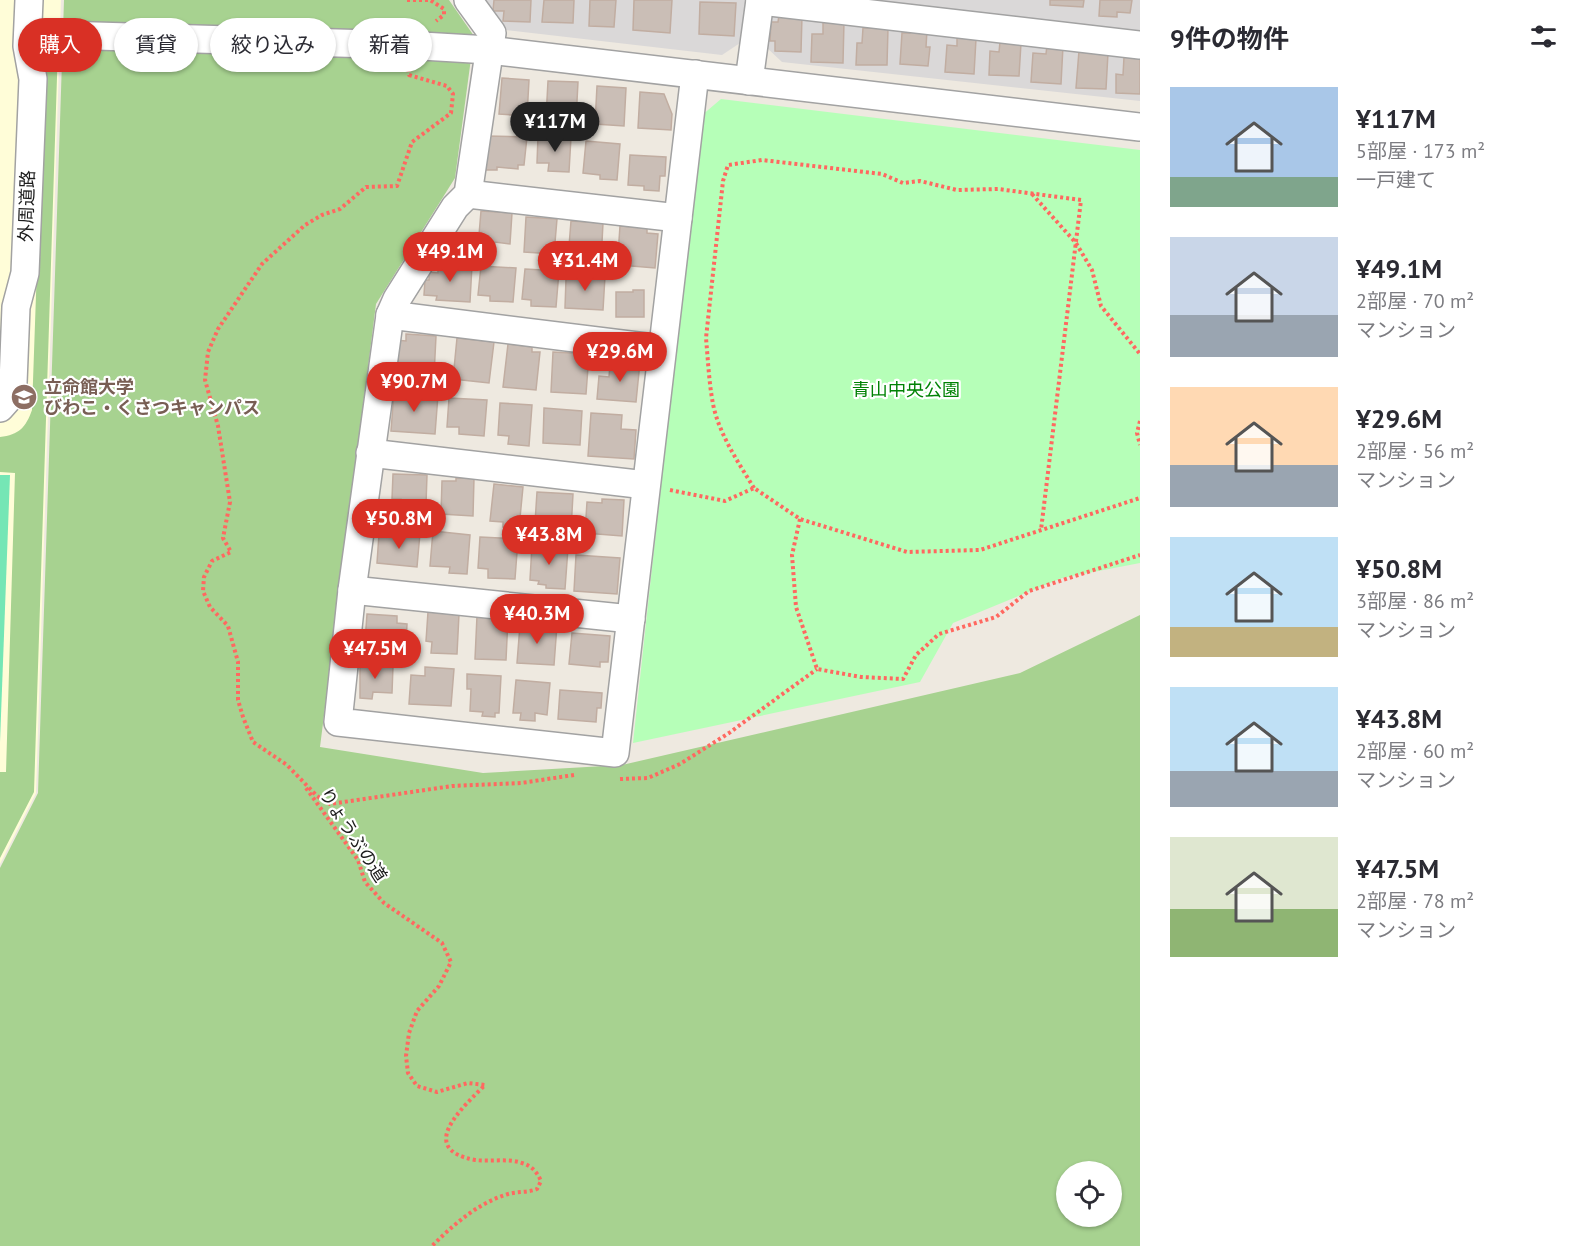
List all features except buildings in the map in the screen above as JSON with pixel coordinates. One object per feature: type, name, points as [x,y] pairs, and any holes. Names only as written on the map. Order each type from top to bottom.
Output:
[{"type":"street","name":"外周道路","points":[[28,18],[29,0]]},
{"type":"street","points":[[468,0],[492,33],[468,194],[455,207],[397,299],[390,315],[352,590],[338,722],[615,753],[695,74]]},
{"type":"street","points":[[749,81],[760,0],[1140,45]]},
{"type":"street","points":[[102,36],[348,43]]},
{"type":"street","points":[[432,47],[489,50],[1140,127]]},
{"type":"street","name":"外周道路","points":[[0,408],[8,399],[13,383],[16,307],[25,273],[32,72]]},
{"type":"street","points":[[468,194],[678,218]]},
{"type":"street","points":[[390,315],[662,349]]},
{"type":"street","points":[[370,453],[646,485]]},
{"type":"street","points":[[352,590],[631,619]]},
{"type":"path","points":[[407,0],[430,0],[444,9],[441,19],[432,23]]},
{"type":"path","points":[[409,72],[409,75],[447,86],[453,94],[451,113],[412,142],[397,186],[366,187],[340,209],[322,215],[305,225],[262,264],[218,329],[207,359],[205,380],[220,435],[230,502],[223,538],[231,552],[212,561],[204,577],[203,591],[210,607],[228,626],[238,662],[238,700],[253,742],[287,765],[317,796],[330,804],[452,786],[521,783],[577,775]]},
{"type":"path","points":[[1041,530],[1081,200],[998,189],[957,190],[920,181],[903,183],[882,174],[762,159],[728,165],[723,181],[706,338],[713,406],[731,452],[754,488],[800,519],[907,552],[980,550],[1140,498]]},
{"type":"path","points":[[1031,194],[1076,243],[1092,270],[1101,306],[1140,354]]},
{"type":"path","points":[[1140,421],[1137,433],[1140,445]]},
{"type":"path","points":[[646,485],[725,501],[754,488]]},
{"type":"path","points":[[800,519],[792,555],[796,607],[817,669]]},
{"type":"path","points":[[612,778],[648,778],[680,764],[729,733],[817,669],[861,677],[903,679],[916,655],[939,634],[996,617],[1029,591],[1140,555]]},
{"type":"path","name":"りょうぶの道","points":[[299,777],[358,860],[364,882],[384,903],[442,943],[451,962],[439,986],[417,1011],[409,1033],[406,1056],[408,1073],[417,1086],[437,1092],[468,1083],[485,1085],[448,1125],[447,1146],[453,1154],[476,1160],[521,1162],[533,1168],[541,1181],[537,1189],[531,1192],[508,1193],[484,1202],[432,1246]]},
{"type":"shaded area","name":"立命館大学 びわこ・くさつキャンパス","points":[[0,0],[61,0],[60,18],[18,18],[18,72],[59,72],[36,793],[0,864]]},
{"type":"shaded area","points":[[481,0],[1140,0],[1140,101],[782,62],[765,46],[740,43],[722,55],[505,30]]},
{"type":"green space","points":[[64,0],[449,0],[474,36],[455,178],[376,304],[320,747],[483,773],[622,765],[1020,673],[1140,615],[1140,1246],[0,1246],[0,868],[38,793],[62,72],[102,72],[102,18],[63,18]]},
{"type":"green space","points":[[44,72],[57,72],[34,792],[0,858],[0,772],[6,772],[15,473],[0,472],[0,437],[21,429],[32,410]]},
{"type":"green space","name":"青山中央公園","points":[[721,99],[1140,150],[1140,563],[1062,578],[953,623],[920,682],[633,743],[701,116]]},
{"type":"green space","points":[[0,475],[10,475],[0,742]]},
{"type":"place","name":"立命館大学 びわこ・くさつキャンパス","points":[[24,397]]}]
